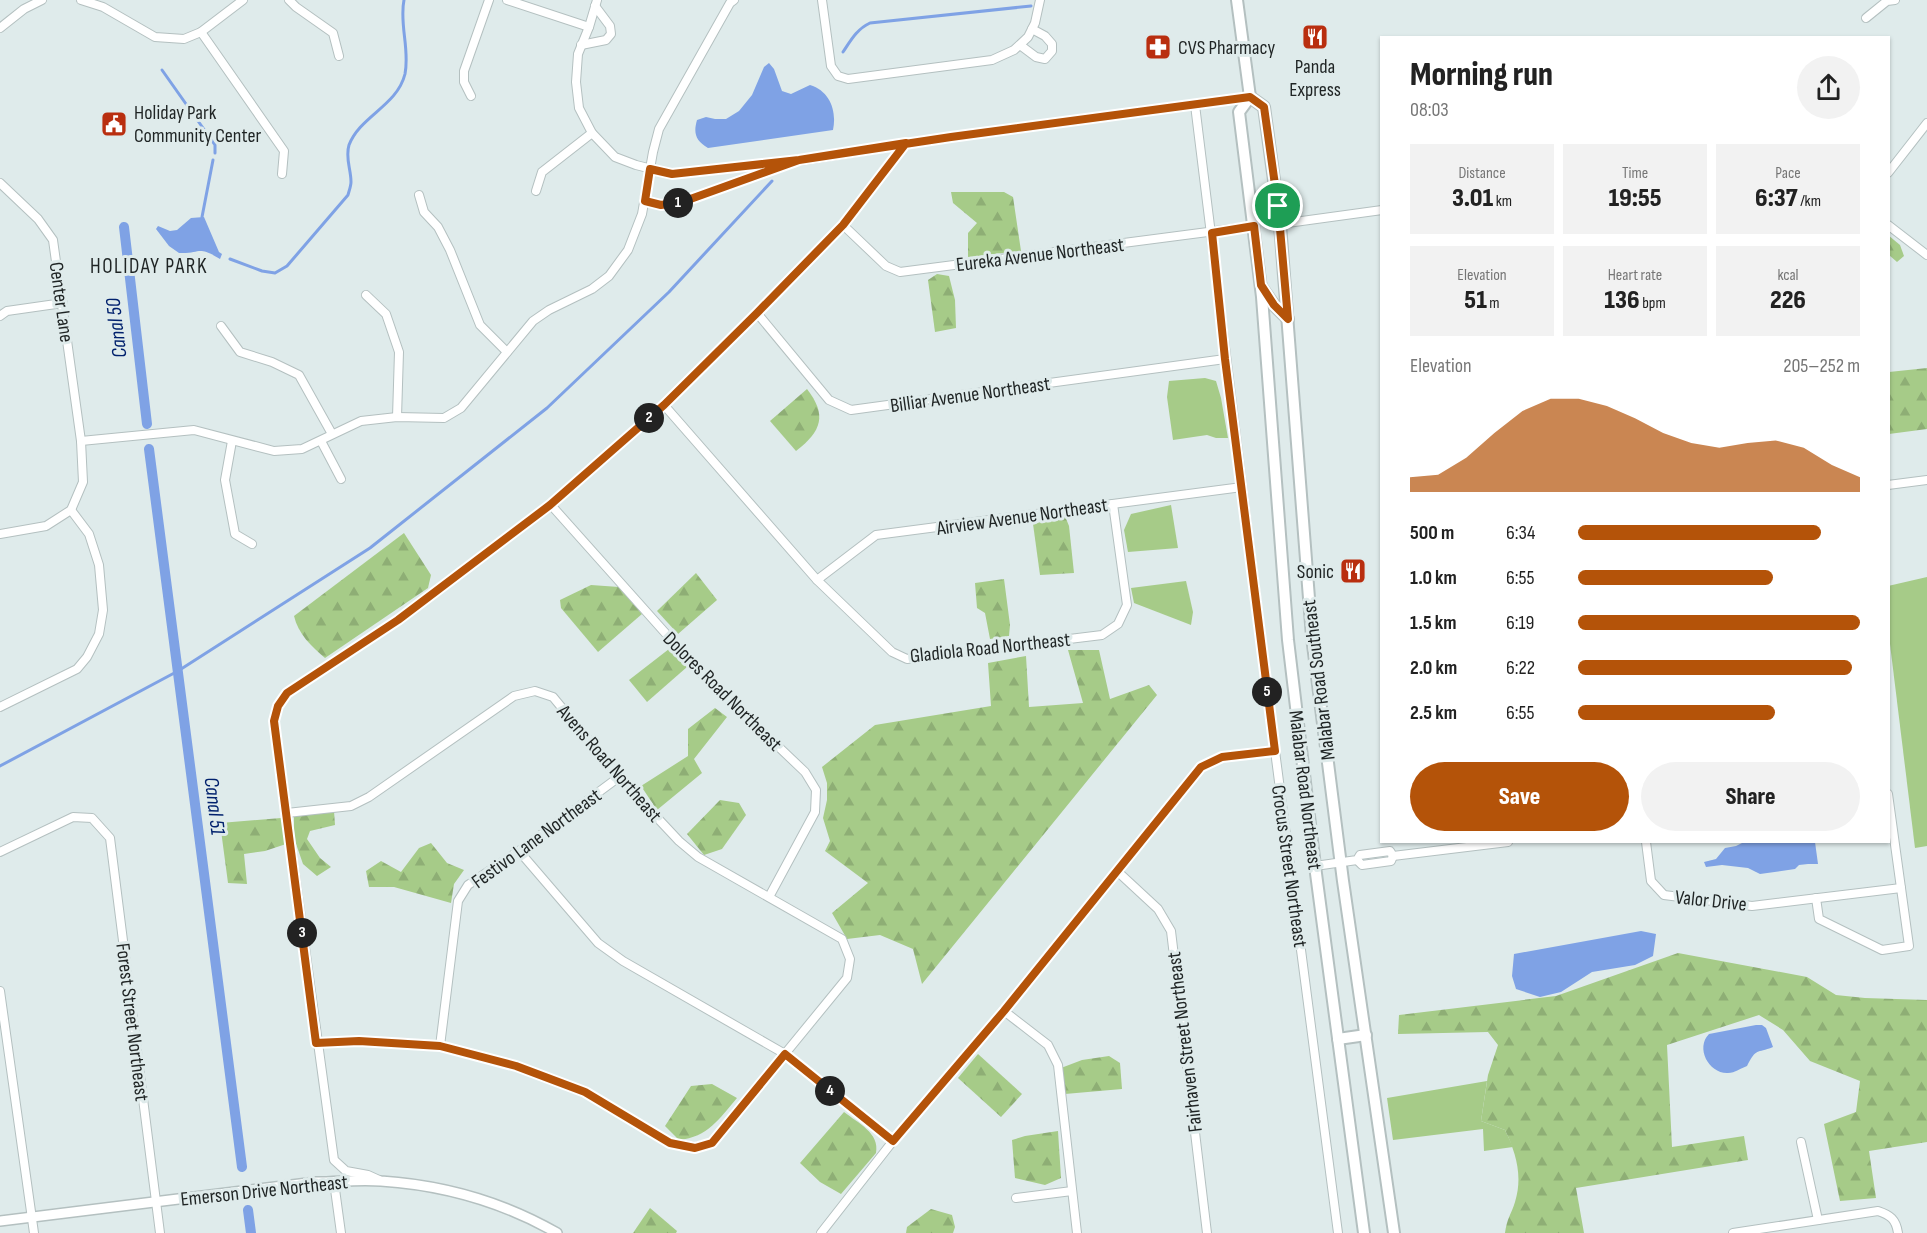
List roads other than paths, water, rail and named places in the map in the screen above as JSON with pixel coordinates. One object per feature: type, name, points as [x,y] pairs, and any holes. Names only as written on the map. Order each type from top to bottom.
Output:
[{"type":"main road","points":[[1238,0],[1250,97]]},
{"type":"main road","name":"Malabar Road Southeast","points":[[1250,97],[1264,107],[1280,224],[1312,638],[1341,862],[1394,1233]]},
{"type":"main road","name":"Malabar Road Northeast","points":[[1250,97],[1239,112],[1261,285],[1288,640],[1315,866],[1364,1233]]},
{"type":"main road","points":[[1261,285],[1274,305],[1288,319]]},
{"type":"main road","points":[[1338,1039],[1366,1035]]},
{"type":"street","points":[[0,28],[24,9],[42,0]]},
{"type":"street","points":[[81,0],[105,4],[155,37],[184,39],[201,32],[243,0]]},
{"type":"street","points":[[289,0],[333,33],[339,56]]},
{"type":"street","points":[[471,96],[464,82],[464,71],[489,0]]},
{"type":"street","points":[[507,0],[589,27]]},
{"type":"street","points":[[822,0],[831,66],[838,76],[848,79],[992,60],[1020,45],[1035,23],[1040,0]]},
{"type":"street","points":[[1866,18],[1887,1],[1895,0]]},
{"type":"street","points":[[81,441],[194,430],[274,451],[302,449],[361,422],[397,417],[444,418],[460,408],[533,321],[549,310],[592,289],[609,276],[628,250],[642,214],[659,129],[730,1]]},
{"type":"street","points":[[596,3],[578,54],[576,82],[579,108],[592,133],[615,157],[672,174],[799,160],[906,143],[1250,97]]},
{"type":"street","points":[[581,45],[606,40],[611,34],[610,26],[596,3]]},
{"type":"street","points":[[1020,45],[1036,57],[1045,59],[1052,51],[1052,44],[1045,36],[1032,29]]},
{"type":"street","points":[[201,32],[284,151],[282,174]]},
{"type":"street","name":"Crocus Street Northeast","points":[[1195,105],[1212,233],[1225,359],[1338,1233]]},
{"type":"street","points":[[1890,170],[1927,123]]},
{"type":"street","points":[[536,191],[542,172],[592,133]]},
{"type":"street","points":[[382,1181],[346,1170],[334,1161],[316,1043],[274,721],[278,706],[287,693],[398,620],[550,505],[664,405],[843,225],[906,143]]},
{"type":"street","points":[[645,201],[661,205],[682,202],[799,160]]},
{"type":"street","name":"Center Lane","points":[[0,183],[38,219],[53,240],[81,441],[83,482],[71,510]]},
{"type":"street","points":[[419,195],[424,212],[438,227],[450,250],[480,325],[507,352]]},
{"type":"street","points":[[1280,224],[1380,210]]},
{"type":"street","name":"Eureka Avenue Northeast","points":[[843,225],[886,266],[900,272],[1254,226]]},
{"type":"street","points":[[1890,227],[1927,255]]},
{"type":"street","points":[[366,296],[386,314],[399,352],[397,417]]},
{"type":"street","points":[[0,316],[8,311],[63,303]]},
{"type":"street","name":"Billiar Avenue Northeast","points":[[757,313],[829,400],[851,410],[1225,359]]},
{"type":"street","points":[[221,326],[240,352],[272,362],[299,375],[332,434]]},
{"type":"street","name":"Gladiola Road Northeast","points":[[664,405],[817,580],[892,652],[907,659],[1102,635],[1118,624],[1126,605],[1113,504]]},
{"type":"street","points":[[232,441],[225,480],[235,534],[252,544]]},
{"type":"street","points":[[321,441],[341,479]]},
{"type":"street","points":[[1890,485],[1927,480]]},
{"type":"street","name":"Airview Avenue Northeast","points":[[817,580],[876,535],[1242,487]]},
{"type":"street","name":"Dolores Road Northeast","points":[[550,505],[701,673],[804,772],[816,790],[815,812],[769,897]]},
{"type":"street","points":[[0,534],[46,526],[71,510],[89,534],[99,565],[103,610],[99,634],[87,657],[77,669],[0,707]]},
{"type":"street","name":"Avens Road Northeast","points":[[287,813],[351,806],[369,797],[514,696],[535,691],[553,697],[619,777],[679,841],[698,857],[842,939],[850,958],[847,978],[785,1054]]},
{"type":"street","points":[[821,1233],[893,1141],[1004,1011],[1201,767],[1222,757],[1275,751]]},
{"type":"street","name":"Festivo Lane Northeast","points":[[440,1046],[458,901],[468,885],[519,851],[619,777]]},
{"type":"street","points":[[1816,898],[1820,919],[1882,950],[1909,946],[1890,808]]},
{"type":"street","name":"Forest Street Northeast","points":[[0,852],[73,817],[92,818],[110,838],[160,1233]]},
{"type":"street","points":[[1315,866],[1357,860],[1360,855],[1390,851],[1394,856],[1500,843]]},
{"type":"street","name":"Valor Drive","points":[[1646,843],[1652,881],[1664,895],[1752,906],[1901,888]]},
{"type":"street","points":[[519,851],[598,943],[622,961],[785,1054],[893,1141]]},
{"type":"street","name":"Fairhaven Street Northeast","points":[[1117,872],[1158,909],[1171,931],[1207,1233]]},
{"type":"street","points":[[0,991],[34,1233]]},
{"type":"street","points":[[1004,1011],[1048,1045],[1058,1065],[1077,1233]]},
{"type":"street","points":[[316,1043],[359,1041],[440,1046],[516,1066],[585,1092],[670,1143],[695,1148],[712,1143],[785,1054]]},
{"type":"street","points":[[1801,1142],[1818,1220]]},
{"type":"street","name":"Emerson Drive Northeast","points":[[0,1221],[316,1182],[382,1181],[436,1189],[493,1203],[557,1233]]},
{"type":"street","points":[[334,1182],[340,1233]]},
{"type":"street","points":[[1016,1198],[1072,1191]]},
{"type":"street","points":[[1733,1233],[1878,1211],[1889,1214],[1897,1224],[1898,1233]]},
{"type":"water","points":[[769,63],[774,69],[782,91],[791,94],[810,85],[823,92],[833,109],[833,130],[708,148],[698,140],[695,129],[697,120],[706,117],[726,119],[739,111],[752,95],[764,67]]},
{"type":"water","points":[[204,217],[219,252],[222,254],[220,259],[203,251],[179,253],[169,246],[156,229],[158,226],[170,231],[177,230],[191,218]]},
{"type":"water","points":[[1742,843],[1815,843],[1818,864],[1799,865],[1795,869],[1760,874],[1748,868],[1722,865],[1706,867],[1704,862],[1716,859],[1725,848]]},
{"type":"water","points":[[1641,931],[1656,934],[1653,956],[1635,965],[1592,972],[1561,992],[1540,997],[1516,989],[1512,976],[1514,954]]},
{"type":"water","points":[[1756,1025],[1766,1028],[1773,1047],[1757,1052],[1747,1066],[1733,1072],[1721,1072],[1710,1065],[1703,1046],[1709,1034]]},
{"type":"waterway","points":[[230,259],[262,271],[275,273],[287,266],[348,195],[351,182],[349,145],[361,126],[394,95],[405,74],[404,0]]},
{"type":"waterway","points":[[843,52],[858,32],[870,23],[1031,6]]},
{"type":"waterway","points":[[162,70],[215,145],[215,153]]},
{"type":"waterway","points":[[202,217],[213,160]]},
{"type":"waterway","points":[[0,766],[178,671],[370,548],[547,408],[669,292],[772,181]]},
{"type":"waterway","name":"Canal 50","points":[[124,227],[147,424]]},
{"type":"waterway","name":"Canal 51","points":[[149,449],[242,1167]]},
{"type":"waterway","name":"Canal 51","points":[[248,1210],[251,1233]]},
{"type":"place","name":"Panda Express","points":[[1315,37]]},
{"type":"place","name":"CVS Pharmacy","points":[[1158,47]]},
{"type":"place","name":"Holiday Park Community Center","points":[[114,124]]},
{"type":"place","name":"Sonic","points":[[1353,571]]},
{"type":"district","name":"HOLIDAY PARK","points":[[149,266]]}]
